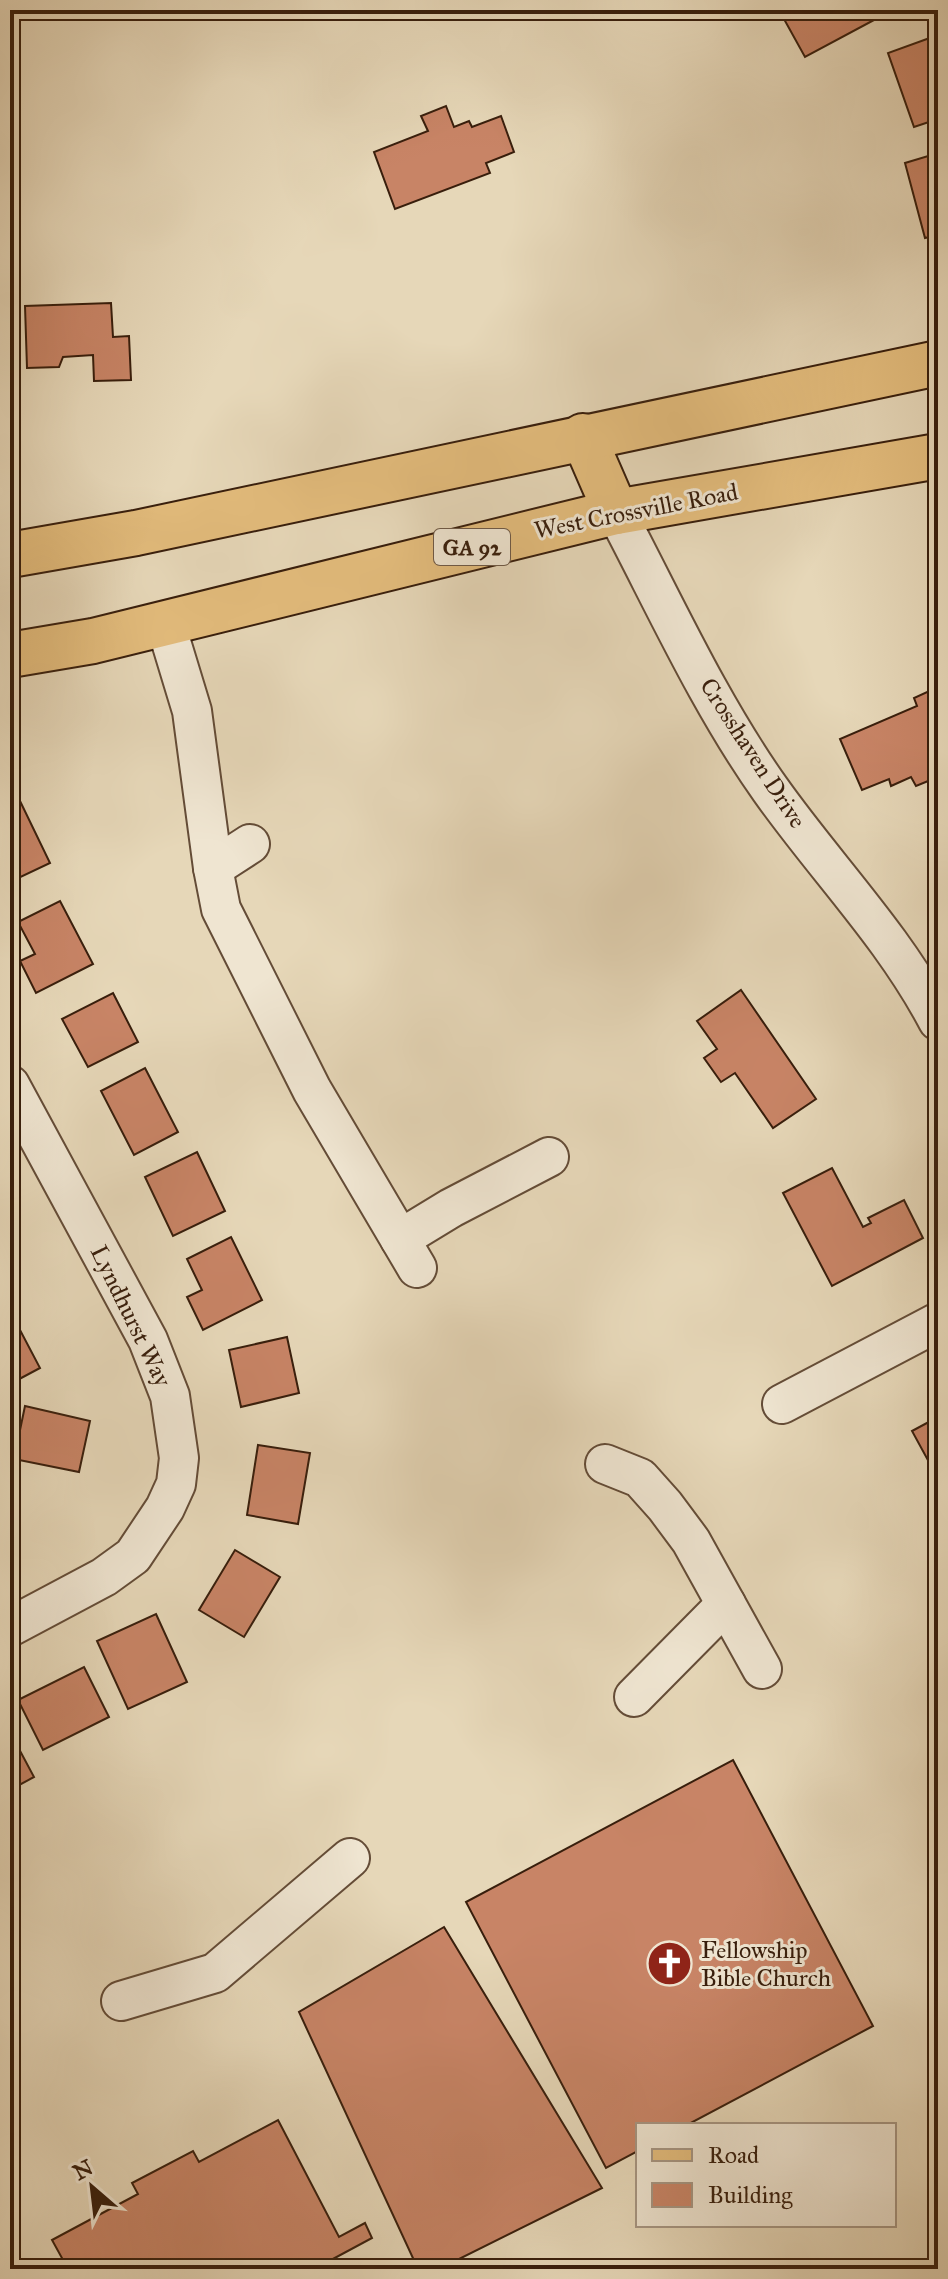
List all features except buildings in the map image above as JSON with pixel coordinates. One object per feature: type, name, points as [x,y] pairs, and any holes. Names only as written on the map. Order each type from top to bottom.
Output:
[{"type":"main road","points":[[10,555],[136,533],[938,363]]},
{"type":"main road","points":[[583,436],[616,512]]},
{"type":"main road","name":"West Crossville Road","points":[[10,655],[93,641],[616,512],[938,456]]},
{"type":"street","name":"Crosshaven Drive","points":[[616,512],[720,711],[770,789],[874,920],[919,985],[938,1021]]},
{"type":"street","points":[[165,622],[192,711],[221,909],[305,1076],[408,1253],[451,1208],[549,1157]]},
{"type":"street","points":[[213,868],[250,844]]},
{"type":"street","name":"Lyndhurst Way","points":[[10,1085],[148,1340],[170,1396],[179,1458],[176,1484],[165,1508],[133,1556],[104,1577],[10,1627]]},
{"type":"street","points":[[782,1404],[938,1322]]},
{"type":"street","points":[[605,1464],[640,1478],[665,1506],[691,1541],[762,1669]]},
{"type":"street","points":[[634,1697],[726,1604]]},
{"type":"street","points":[[121,2001],[215,1973],[350,1858]]},
{"type":"place","name":"Fellowship Bible Church","points":[[670,1964]]}]
